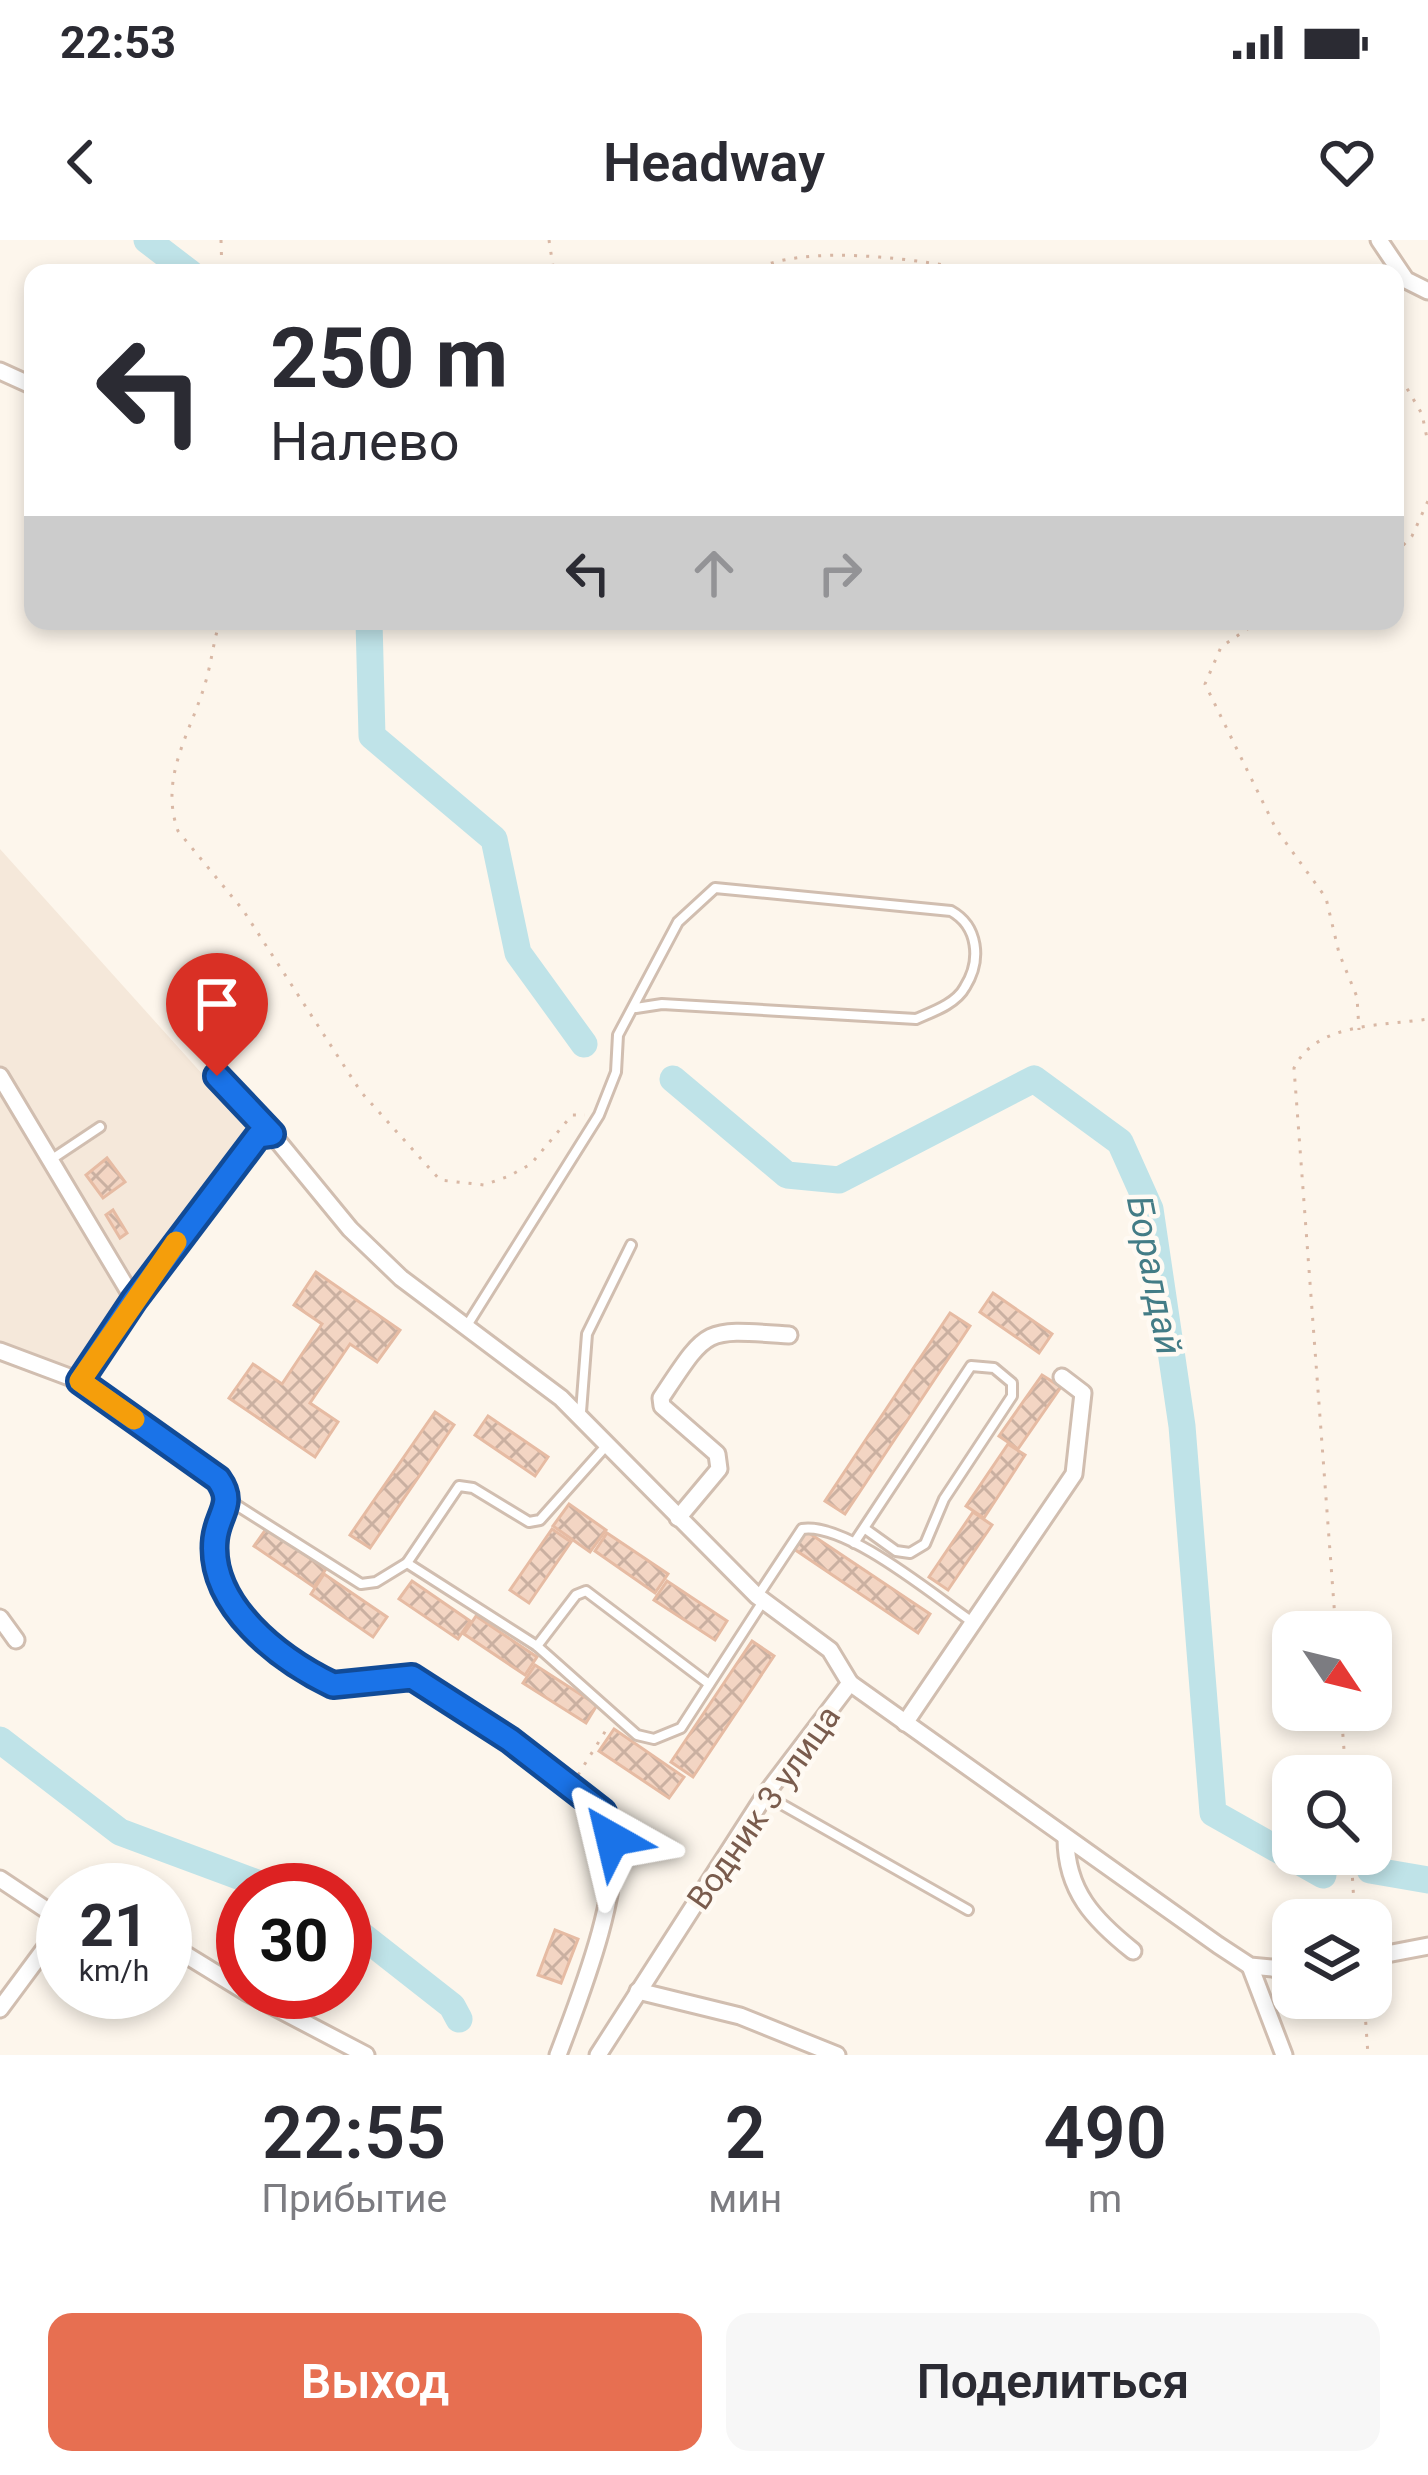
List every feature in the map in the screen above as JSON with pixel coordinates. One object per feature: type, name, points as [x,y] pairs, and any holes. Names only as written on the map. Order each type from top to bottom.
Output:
[{"type":"street","points":[[0,1076],[134,1300]]},
{"type":"street","points":[[80,1381],[134,1300],[258,1136],[272,1134]]},
{"type":"street","name":"Водник 3 улица","points":[[272,1134],[350,1229],[580,1418],[760,1599],[830,1650],[850,1683],[765,1795],[598,2055]]},
{"type":"street","points":[[678,1518],[719,1469],[716,1454],[662,1406],[661,1397],[698,1342],[719,1330],[789,1335]]},
{"type":"street","points":[[0,1352],[80,1381],[218,1479],[230,1502],[214,1542],[217,1568],[228,1603],[260,1633],[333,1685],[412,1677],[510,1740],[603,1812],[612,1839],[592,1966],[558,2055]]},
{"type":"street","points":[[905,1723],[1074,1474],[1083,1394],[1062,1377]]},
{"type":"street","points":[[0,1618],[16,1640]]},
{"type":"street","points":[[850,1683],[1250,1966],[1272,1968]]},
{"type":"street","points":[[1066,1838],[1066,1859],[1082,1904],[1132,1951]]},
{"type":"street","points":[[0,1879],[36,1904]]},
{"type":"street","points":[[1392,1953],[1428,1946]]},
{"type":"street","points":[[0,2009],[36,1959]]},
{"type":"street","points":[[1250,1966],[1284,2055]]},
{"type":"street","points":[[638,1991],[740,2016],[837,2055]]},
{"type":"street","points":[[298,2019],[367,2055]]},
{"type":"lane","points":[[465,1327],[598,1115],[616,1072],[618,1035],[636,1009],[678,922],[715,888],[951,910],[967,920],[976,946],[965,988],[943,1007],[916,1019],[662,1004],[636,1009]]},
{"type":"lane","points":[[217,1076],[272,1134]]},
{"type":"lane","points":[[51,1160],[100,1127]]},
{"type":"lane","points":[[580,1418],[586,1334],[631,1245]]},
{"type":"lane","points":[[854,1543],[971,1366],[994,1368],[1012,1383],[1012,1396],[944,1498],[925,1544],[910,1553],[896,1551],[864,1528]]},
{"type":"lane","points":[[230,1502],[361,1584],[376,1582],[407,1563],[459,1486],[473,1488],[529,1522],[540,1520],[607,1445]]},
{"type":"lane","points":[[407,1563],[538,1646],[637,1735],[669,1736],[681,1728],[802,1529],[815,1527],[854,1543],[971,1621]]},
{"type":"lane","points":[[538,1646],[576,1595],[586,1592],[710,1684]]},
{"type":"lane","points":[[765,1795],[968,1910]]},
{"type":"path","points":[[768,264],[787,255],[833,253],[919,264]]},
{"type":"path","points":[[1404,383],[1422,414],[1428,443]]},
{"type":"path","points":[[1404,542],[1425,514],[1428,501]]},
{"type":"path","points":[[217,630],[176,761],[171,812],[178,831],[289,976],[362,1092],[425,1169],[461,1185],[509,1176],[531,1164],[572,1114],[598,1115]]},
{"type":"path","points":[[1246,630],[1222,647],[1205,684],[1276,830],[1326,898],[1339,953],[1357,997],[1358,1030]]},
{"type":"path","points":[[1334,1611],[1294,1068],[1312,1042],[1428,1019]]},
{"type":"path","points":[[570,1786],[616,1716]]},
{"type":"path","points":[[1365,2019],[1368,2055]]},
{"type":"shaded area","points":[[0,849],[258,1136],[80,1381],[0,1351]]},
{"type":"building","points":[[107,1158],[125,1182],[103,1198],[86,1175]]},
{"type":"building","points":[[113,1210],[127,1233],[120,1238],[106,1215]]},
{"type":"building","points":[[316,1272],[400,1330],[377,1362],[350,1344],[310,1403],[338,1422],[315,1457],[229,1398],[253,1364],[282,1384],[322,1324],[294,1305]]},
{"type":"building","points":[[993,1293],[1052,1334],[1039,1353],[980,1312]]},
{"type":"building","points":[[950,1313],[970,1326],[845,1514],[825,1501]]},
{"type":"building","points":[[1042,1375],[1061,1387],[1018,1449],[999,1436]]},
{"type":"building","points":[[435,1412],[454,1425],[370,1548],[350,1535]]},
{"type":"building","points":[[488,1416],[548,1457],[535,1476],[475,1435]]},
{"type":"building","points":[[1008,1444],[1025,1455],[984,1518],[966,1506]]},
{"type":"building","points":[[569,1504],[606,1530],[590,1552],[553,1526]]},
{"type":"building","points":[[973,1512],[992,1525],[948,1590],[929,1577]]},
{"type":"building","points":[[266,1529],[326,1569],[314,1587],[254,1546]]},
{"type":"building","points":[[552,1529],[571,1542],[529,1603],[510,1590]]},
{"type":"building","points":[[806,1531],[930,1614],[918,1633],[794,1549]]},
{"type":"building","points":[[607,1533],[668,1574],[655,1593],[595,1551]]},
{"type":"building","points":[[324,1574],[387,1617],[373,1637],[311,1594]]},
{"type":"building","points":[[412,1581],[470,1621],[458,1639],[399,1599]]},
{"type":"building","points":[[667,1581],[727,1621],[715,1640],[654,1600]]},
{"type":"building","points":[[476,1616],[537,1657],[525,1675],[464,1634]]},
{"type":"building","points":[[752,1641],[774,1656],[693,1777],[671,1762]]},
{"type":"building","points":[[535,1665],[597,1705],[586,1723],[523,1683]]},
{"type":"building","points":[[614,1729],[684,1777],[669,1798],[599,1751]]},
{"type":"building","points":[[555,1930],[578,1939],[561,1983],[538,1975]]},
{"type":"waterway","name":"Боралдай","points":[[147,240],[178,264]]},
{"type":"waterway","name":"Боралдай","points":[[369,630],[372,736],[494,839],[518,953],[584,1044]]},
{"type":"waterway","name":"Боралдай","points":[[673,1079],[787,1175],[839,1180],[1034,1079],[1120,1142],[1150,1209],[1182,1426],[1213,1813],[1272,1846]]},
{"type":"waterway","points":[[0,1740],[120,1832],[216,1868]]},
{"type":"waterway","name":"Боралдай","points":[[1392,1874],[1428,1880]]},
{"type":"waterway","points":[[372,1943],[452,2006],[459,2019]]},
{"type":"slow traffic","points":[[134,1419],[80,1381],[176,1242]]},
{"type":"route","points":[[217,1076],[258,1114],[272,1134],[258,1136],[222,1180],[80,1381],[218,1479],[230,1502],[214,1542],[217,1568],[228,1603],[260,1633],[333,1685],[412,1677],[510,1740],[603,1812],[612,1839]]}]
